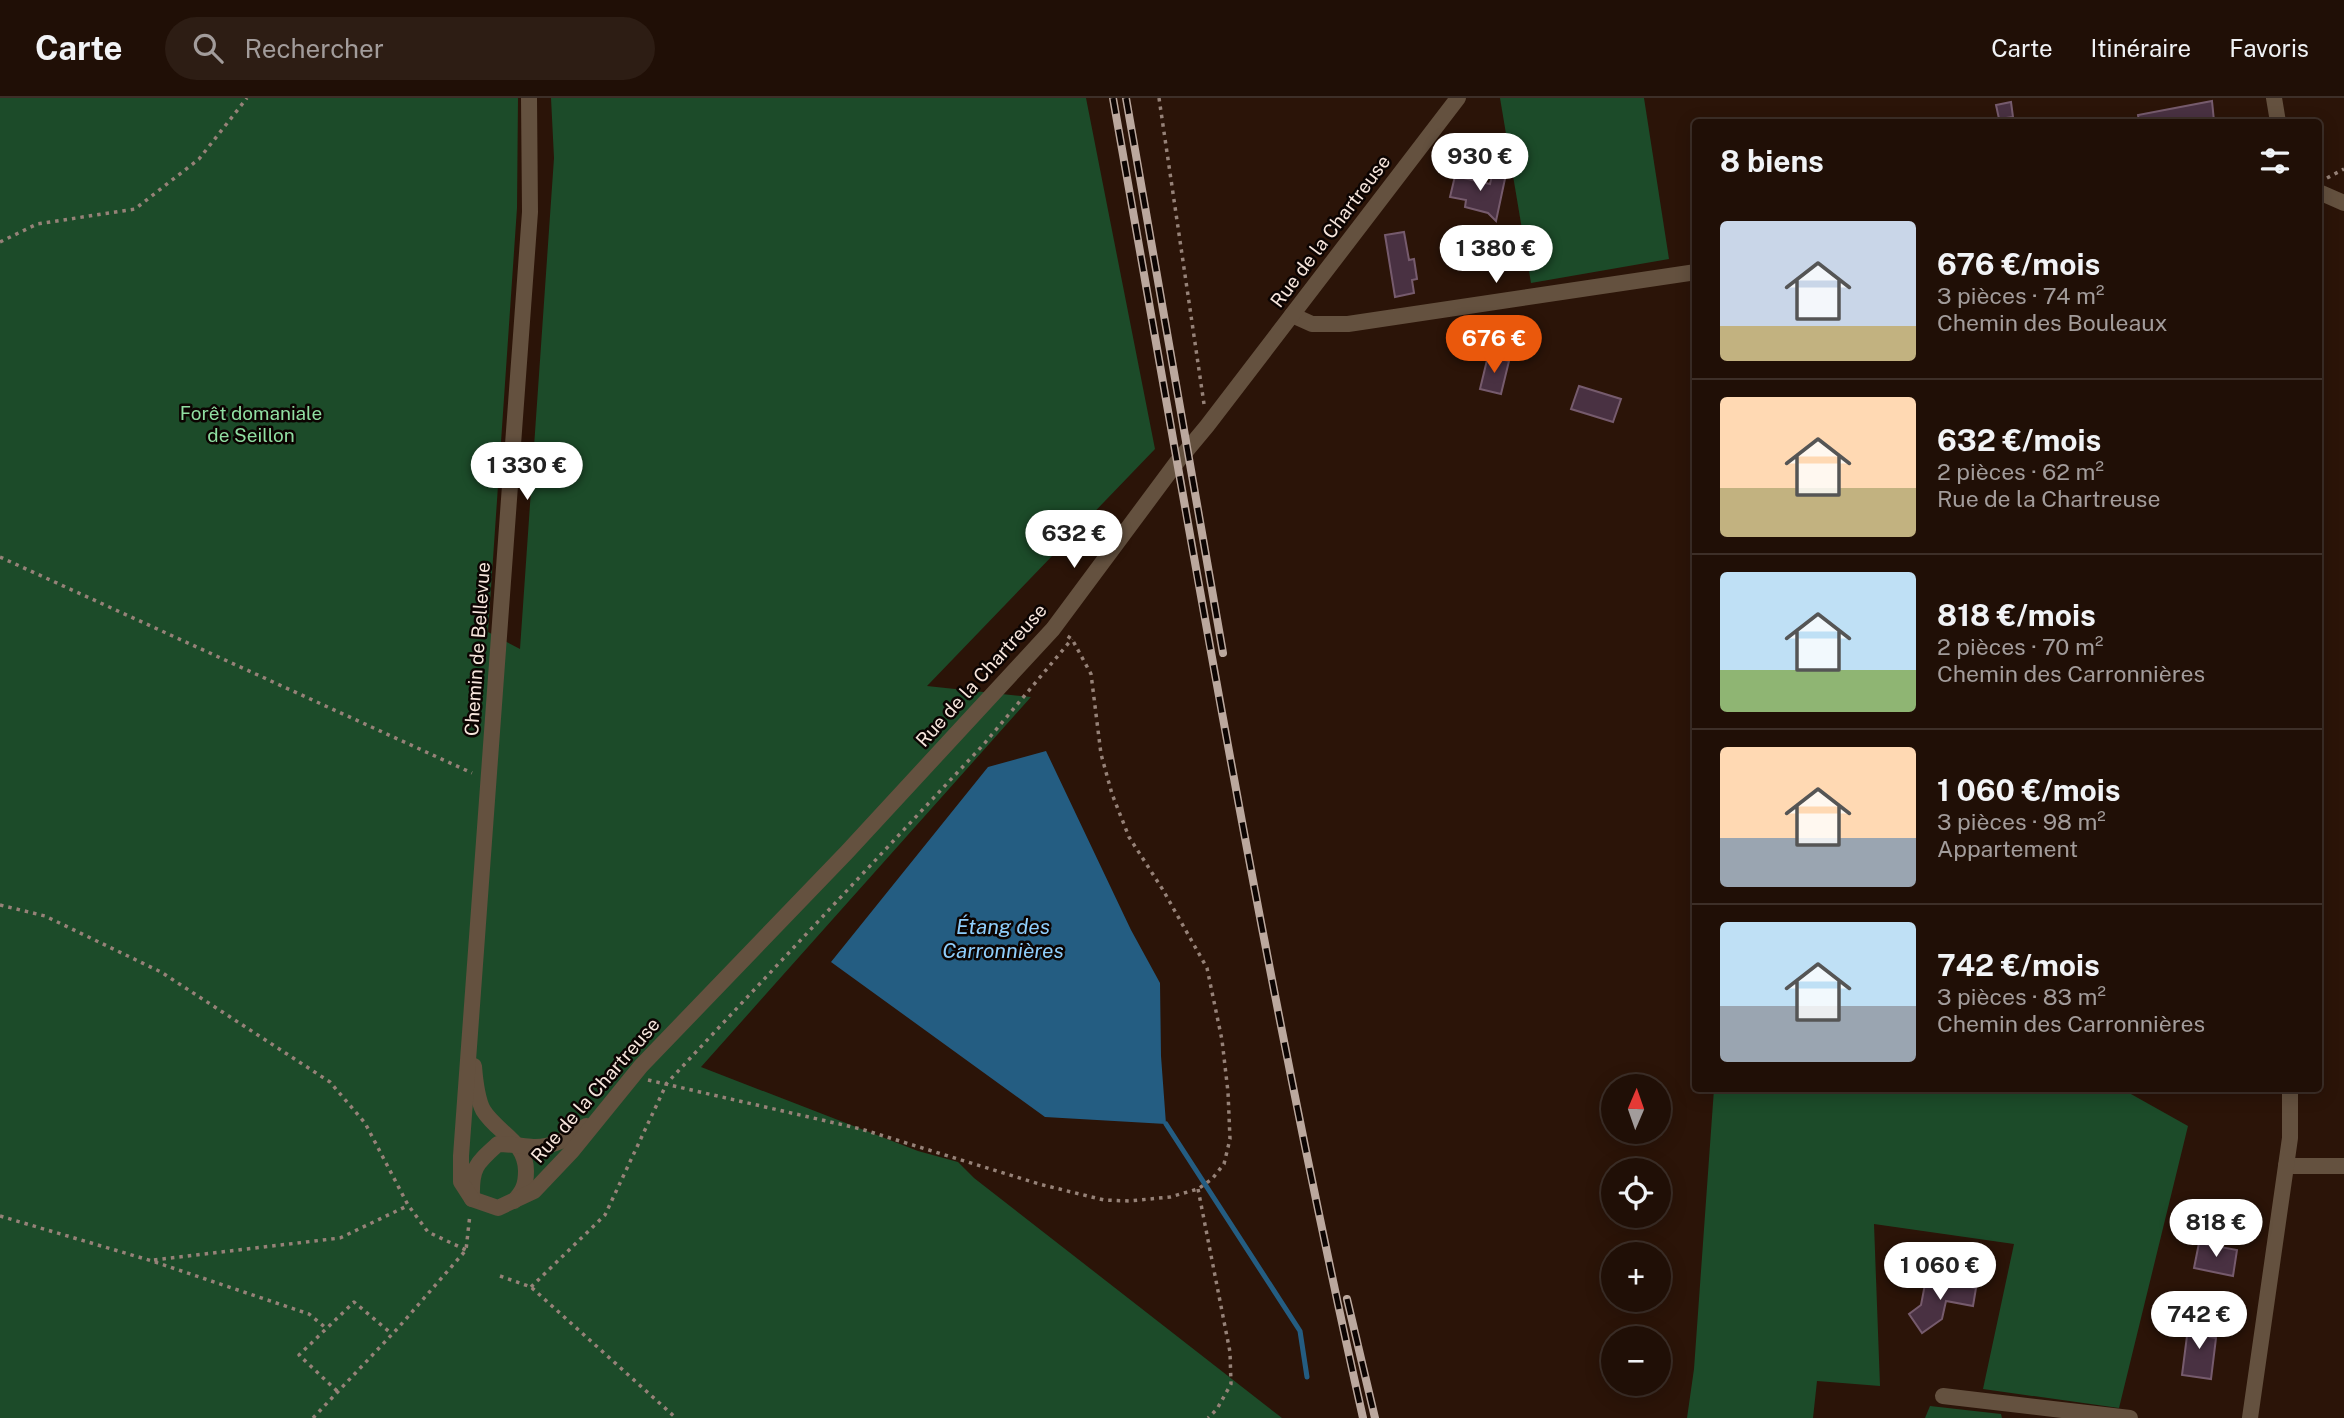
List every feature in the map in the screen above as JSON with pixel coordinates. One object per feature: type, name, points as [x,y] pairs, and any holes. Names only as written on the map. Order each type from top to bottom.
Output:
[{"type":"street","name":"Chemin de Bellevue","points":[[472,1199],[461,1182],[461,1156],[530,212],[529,98]]},
{"type":"street","name":"Rue de la Chartreuse","points":[[514,1201],[534,1191],[572,1151],[630,1077],[846,852],[1053,629],[1177,462],[1458,98]]},
{"type":"street","points":[[2274,98],[2278,119]]},
{"type":"street","points":[[2322,193],[2344,203]]},
{"type":"street","points":[[1292,315],[1312,324],[1348,324],[1692,273]]},
{"type":"street","points":[[470,1025],[475,1076],[483,1109],[516,1143],[526,1158],[524,1189],[514,1201],[498,1208],[472,1199],[471,1178],[479,1162],[498,1144],[516,1143],[534,1147],[555,1143],[576,1133],[602,1112]]},
{"type":"street","points":[[2250,1418],[2290,1138],[2290,1092]]},
{"type":"street","points":[[2286,1166],[2344,1166]]},
{"type":"street","points":[[1943,1396],[2130,1418]]},
{"type":"path","points":[[0,242],[37,224],[135,209],[199,159],[247,98]]},
{"type":"path","points":[[1159,98],[1207,426]]},
{"type":"path","points":[[2322,181],[2344,169]]},
{"type":"path","points":[[0,557],[488,781]]},
{"type":"path","points":[[630,1077],[667,1083],[861,1129],[1039,1184],[1104,1200],[1129,1201],[1170,1197],[1198,1189],[1224,1164],[1230,1139],[1228,1092],[1207,968],[1129,837],[1112,794],[1101,754],[1091,674],[1072,639],[1053,629]]},
{"type":"path","points":[[531,1287],[605,1215],[667,1083],[984,744],[1072,639]]},
{"type":"path","points":[[0,905],[45,916],[161,972],[330,1082],[365,1123],[408,1205],[428,1232],[466,1250]]},
{"type":"path","points":[[1198,1189],[1230,1352],[1231,1384],[1217,1409],[1208,1418]]},
{"type":"path","points":[[313,1418],[466,1250],[472,1199]]},
{"type":"path","points":[[152,1261],[340,1238],[408,1205]]},
{"type":"path","points":[[0,1216],[152,1261],[309,1314],[326,1328]]},
{"type":"path","points":[[500,1276],[531,1287],[676,1418]]},
{"type":"path","points":[[338,1391],[299,1355],[354,1302],[392,1334]]},
{"type":"green space","name":"Forêt domaniale de Seillon","points":[[0,98],[518,98],[517,208],[488,632],[520,649],[554,158],[551,98],[1086,98],[1155,449],[927,686],[1031,697],[701,1067],[918,1151],[958,1162],[974,1178],[1282,1418],[0,1418]]},
{"type":"green space","points":[[1500,98],[1644,98],[1669,259],[1531,283]]},
{"type":"green space","points":[[1714,1092],[2127,1092],[2188,1126],[2119,1408],[1983,1389],[2014,1244],[1874,1224],[1880,1386],[1817,1381],[1813,1418],[1687,1418],[1694,1369]]},
{"type":"green space","points":[[1930,1406],[2001,1414],[2002,1418],[1925,1418]]},
{"type":"water","name":"Étang des Carronnières","points":[[1046,751],[1131,930],[1160,983],[1161,1056],[1166,1124],[1045,1117],[831,962],[988,767]]},
{"type":"building","points":[[2212,101],[2214,119],[2139,119],[2138,115]]},
{"type":"building","points":[[2011,102],[2013,117],[1999,119],[1996,105]]},
{"type":"building","points":[[1493,171],[1506,174],[1496,221],[1488,213],[1465,207],[1466,200],[1450,197],[1455,176],[1490,184]]},
{"type":"building","points":[[1404,232],[1409,260],[1414,259],[1417,279],[1412,280],[1414,293],[1395,297],[1385,235]]},
{"type":"building","points":[[1488,356],[1509,361],[1501,394],[1480,389]]},
{"type":"building","points":[[1579,386],[1621,399],[1613,422],[1571,409]]},
{"type":"building","points":[[2199,1243],[2237,1250],[2233,1276],[2194,1268]]},
{"type":"building","points":[[1926,1279],[1976,1288],[1973,1306],[1946,1301],[1942,1319],[1922,1333],[1909,1314],[1921,1305]]},
{"type":"building","points":[[2189,1320],[2212,1323],[2210,1337],[2216,1338],[2211,1379],[2182,1375]]},
{"type":"waterway","points":[[1166,1124],[1300,1331],[1307,1377]]},
{"type":"railway","points":[[1113,98],[1261,925],[1363,1418]]},
{"type":"railway","points":[[1126,98],[1223,653]]},
{"type":"railway","points":[[1347,1299],[1375,1418]]}]
